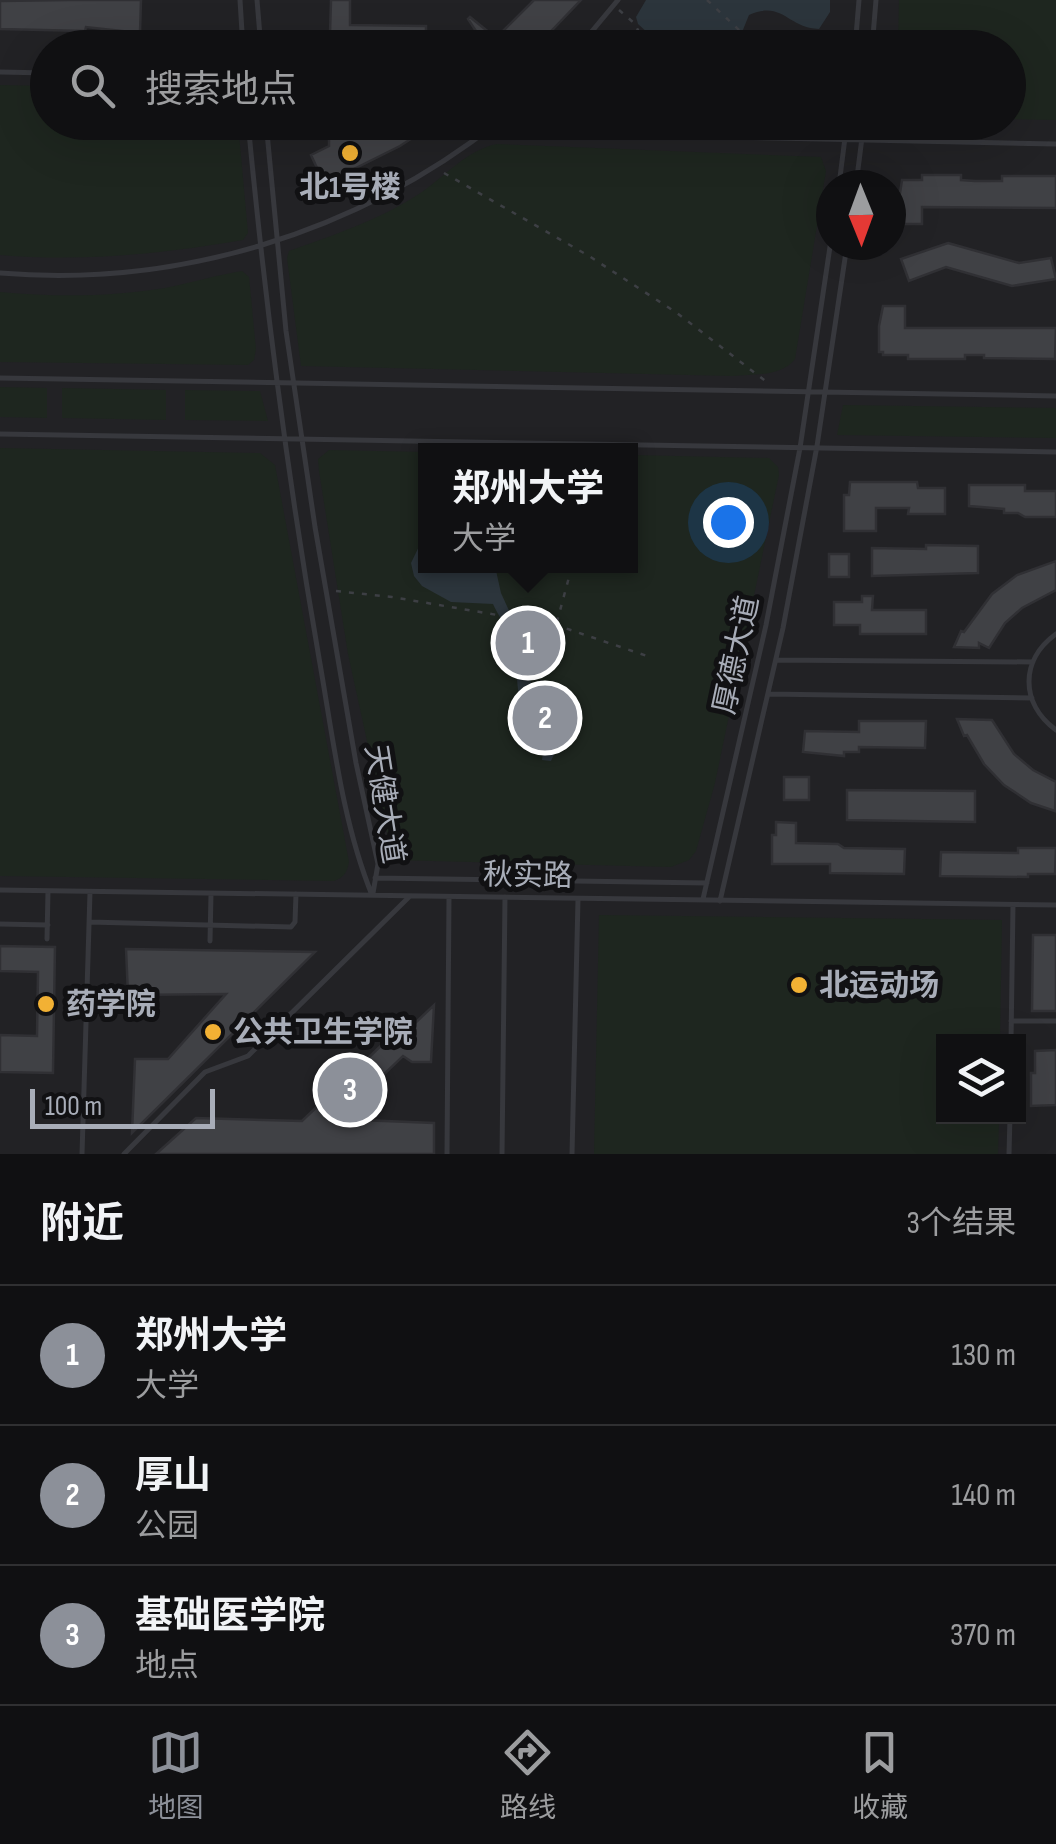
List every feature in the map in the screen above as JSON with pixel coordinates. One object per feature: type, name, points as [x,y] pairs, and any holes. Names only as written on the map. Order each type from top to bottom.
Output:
[{"type":"lane","points":[[240,0],[242,30]]},
{"type":"lane","points":[[257,0],[259,30]]},
{"type":"lane","points":[[857,30],[860,0]]},
{"type":"lane","points":[[874,30],[876,0]]},
{"type":"lane","points":[[593,30],[616,3]]},
{"type":"lane","points":[[0,72],[30,73]]},
{"type":"lane","name":"天健大道","points":[[250,140],[284,439],[336,749],[361,868],[372,896]]},
{"type":"lane","name":"天健大道","points":[[268,140],[276,241],[302,440],[356,763],[378,864],[372,896]]},
{"type":"lane","points":[[0,274],[124,273],[194,263],[260,246],[360,208],[434,168],[474,140]]},
{"type":"lane","points":[[841,170],[844,140]]},
{"type":"lane","points":[[858,170],[862,140],[1056,144]]},
{"type":"lane","name":"厚德大道","points":[[702,900],[762,642],[800,448],[828,260]]},
{"type":"lane","name":"厚德大道","points":[[720,900],[776,660],[817,448],[845,260]]},
{"type":"lane","points":[[0,378],[1056,396]]},
{"type":"lane","points":[[0,434],[489,443]]},
{"type":"lane","points":[[638,445],[1056,452]]},
{"type":"lane","points":[[1056,634],[1040,648],[1032,662],[1029,686],[1038,714],[1056,730]]},
{"type":"lane","points":[[776,660],[1032,662]]},
{"type":"lane","points":[[768,694],[1032,698]]},
{"type":"lane","points":[[375,878],[706,883]]},
{"type":"lane","name":"秋实路","points":[[0,890],[1056,906]]},
{"type":"lane","points":[[47,939],[48,890]]},
{"type":"lane","points":[[82,1154],[90,891]]},
{"type":"lane","points":[[210,941],[211,893]]},
{"type":"lane","points":[[89,922],[291,927],[295,922],[296,894]]},
{"type":"lane","points":[[124,1154],[205,1072],[248,1056],[410,896]]},
{"type":"lane","points":[[448,1154],[449,896]]},
{"type":"lane","points":[[502,1154],[504,897]]},
{"type":"lane","points":[[572,1154],[578,898]]},
{"type":"lane","points":[[1011,1034],[1013,905]]},
{"type":"lane","points":[[0,924],[48,925]]},
{"type":"lane","points":[[1011,1020],[1056,1021]]},
{"type":"lane","points":[[1009,1154],[1010,1124]]},
{"type":"path","points":[[706,0],[739,30]]},
{"type":"path","points":[[616,3],[638,30]]},
{"type":"path","points":[[434,168],[588,256],[677,313],[780,392]]},
{"type":"path","points":[[540,685],[570,573]]},
{"type":"path","points":[[325,590],[392,597],[556,625],[647,656]]},
{"type":"shaded area","points":[[0,0],[1056,0],[1056,1154],[0,1154]]},
{"type":"shaded area","points":[[646,0],[830,0],[830,12],[819,29],[770,11],[749,15],[743,30],[645,30],[636,17]]},
{"type":"shaded area","points":[[899,0],[1056,0],[1056,120],[1026,119],[1026,30],[898,30]]},
{"type":"shaded area","points":[[0,85],[30,86],[30,140],[240,140],[248,233],[243,240],[92,257],[0,255]]},
{"type":"shaded area","points":[[497,144],[821,157],[826,170],[816,170],[816,232],[795,359],[774,372],[732,376],[301,366],[289,251],[388,212],[486,147]]},
{"type":"shaded area","points":[[242,271],[249,277],[256,349],[254,360],[248,365],[0,362],[0,292],[124,293]]},
{"type":"shaded area","points":[[0,387],[47,388],[47,418],[0,417]]},
{"type":"shaded area","points":[[62,388],[166,390],[166,420],[62,418]]},
{"type":"shaded area","points":[[185,390],[260,391],[268,421],[185,420]]},
{"type":"shaded area","points":[[843,405],[1056,408],[1056,438],[837,435]]},
{"type":"shaded area","points":[[0,448],[260,453],[275,465],[349,862],[343,876],[334,881],[0,876]]},
{"type":"shaded area","points":[[329,450],[418,452],[418,573],[638,573],[638,455],[769,458],[778,467],[715,783],[696,851],[689,860],[671,867],[393,860],[348,654],[318,459]]},
{"type":"shaded area","points":[[418,548],[418,573],[497,573],[517,628],[531,683],[568,718],[551,761],[542,760],[545,734],[522,706],[513,642],[493,604],[451,602],[422,586],[411,563]]},
{"type":"shaded area","name":"北运动场","points":[[599,915],[1002,920],[1000,1034],[936,1034],[936,1124],[999,1124],[998,1154],[594,1154]]},
{"type":"building","points":[[141,0],[140,30],[0,29],[0,1]]},
{"type":"building","points":[[331,0],[350,0],[350,25],[426,26],[426,30],[330,30]]},
{"type":"building","points":[[534,0],[581,0],[552,30],[504,30]]},
{"type":"building","points":[[470,17],[486,30],[475,30]]},
{"type":"building","name":"北1号楼","points":[[329,140],[409,140],[348,172],[348,195],[328,195],[328,179],[323,181],[311,155],[329,146]]},
{"type":"building","points":[[922,175],[961,175],[961,180],[975,181],[1002,181],[1002,176],[1056,176],[1056,208],[922,207],[922,224],[906,224],[906,180],[922,180]]},
{"type":"building","points":[[948,243],[1019,263],[1051,258],[1056,279],[1012,286],[946,267],[909,281],[901,260]]},
{"type":"building","points":[[883,306],[905,306],[905,328],[1056,328],[1055,359],[965,355],[965,359],[908,359],[908,355],[883,355],[879,352],[879,326]]},
{"type":"building","points":[[850,482],[917,482],[918,488],[945,488],[945,514],[908,514],[909,508],[876,508],[876,531],[844,531],[844,495],[849,495]]},
{"type":"building","points":[[969,485],[1025,485],[1025,491],[1056,491],[1056,517],[1025,517],[1004,513],[1004,509],[969,506]]},
{"type":"building","points":[[926,545],[978,546],[978,573],[872,576],[872,548],[926,549]]},
{"type":"building","points":[[829,554],[849,554],[849,577],[829,577]]},
{"type":"building","points":[[1056,561],[1056,590],[1022,608],[1005,623],[989,648],[979,643],[979,648],[954,647],[961,631],[992,594],[1017,575]]},
{"type":"building","points":[[862,596],[873,596],[872,610],[926,610],[926,634],[860,634],[860,625],[834,625],[834,602],[862,602]]},
{"type":"building","points":[[957,719],[992,720],[1014,754],[1056,782],[1055,811],[1031,803],[1004,785],[964,736]]},
{"type":"building","points":[[859,721],[926,721],[925,748],[859,747],[859,752],[844,752],[844,756],[803,752],[805,731],[859,732]]},
{"type":"building","points":[[784,777],[809,777],[809,800],[784,800]]},
{"type":"building","points":[[847,790],[975,791],[975,822],[847,820]]},
{"type":"building","points":[[776,822],[796,823],[796,843],[905,849],[904,874],[830,873],[830,864],[772,864]]},
{"type":"building","points":[[1018,848],[1056,848],[1055,874],[940,876],[941,852],[1018,853]]},
{"type":"building","points":[[1033,935],[1056,935],[1056,1011],[1032,1011]]},
{"type":"building","name":"药学院","points":[[0,946],[55,947],[53,1073],[0,1072],[0,1035],[37,1036],[38,972],[0,971]]},
{"type":"building","name":"公共卫生学院","points":[[126,949],[315,952],[132,1133],[135,1059],[168,1059],[226,994],[128,995]]},
{"type":"building","points":[[434,1005],[431,1062],[412,1062],[403,1056],[337,1119],[434,1123],[434,1154],[156,1154],[196,1118],[302,1121],[408,1020],[412,1026]]},
{"type":"building","points":[[1056,1050],[1056,1105],[1031,1106],[1035,1051]]},
{"type":"place","name":"北1号楼","points":[[350,153]]},
{"type":"place","name":"郑州大学","points":[[528,643]]},
{"type":"place","name":"厚山","points":[[545,718]]},
{"type":"place","name":"北运动场","points":[[799,985]]},
{"type":"place","name":"药学院","points":[[46,1004]]},
{"type":"place","name":"公共卫生学院","points":[[213,1032]]},
{"type":"place","name":"基础医学院","points":[[350,1090]]}]
